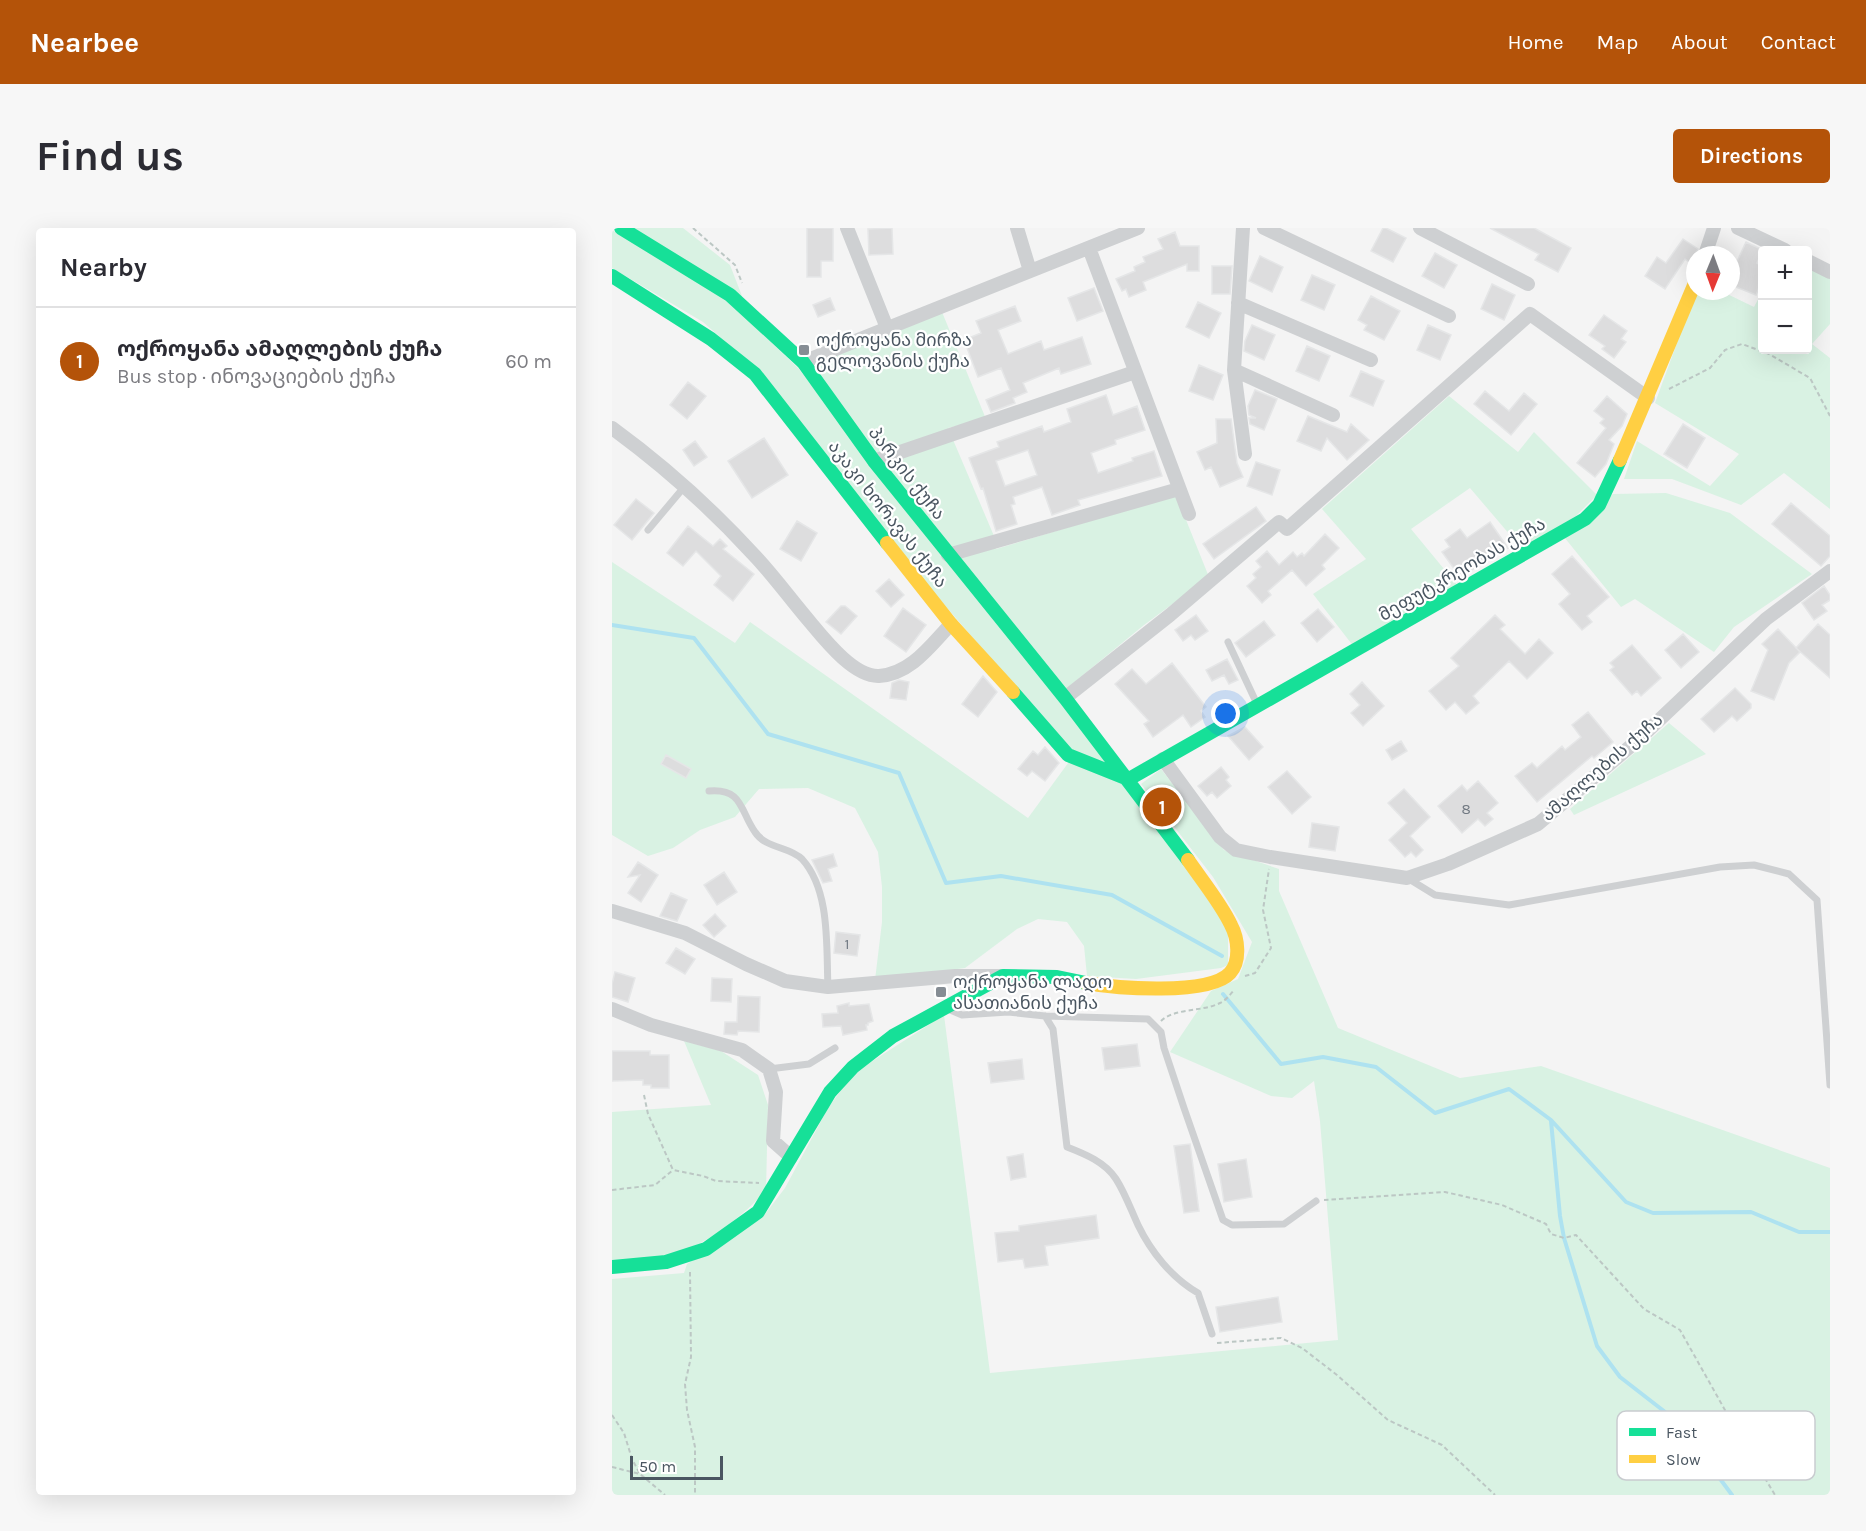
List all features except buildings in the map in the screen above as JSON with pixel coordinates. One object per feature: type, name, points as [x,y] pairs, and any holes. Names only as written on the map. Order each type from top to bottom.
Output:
[{"type":"street","name":"პარკის ქუჩა","points":[[621,228],[730,295],[803,362],[874,461],[1065,698],[1175,841],[1232,926],[1238,954],[1230,973],[1214,982],[1169,989],[1110,987],[1057,977],[1003,976]]},
{"type":"street","points":[[1017,228],[1030,271]]},
{"type":"street","points":[[1242,228],[1234,370],[1245,454]]},
{"type":"street","points":[[1264,228],[1449,316]]},
{"type":"street","points":[[1420,228],[1528,284]]},
{"type":"street","points":[[1708,246],[1714,228]]},
{"type":"street","points":[[1738,228],[1776,246]]},
{"type":"street","points":[[803,362],[1133,229]]},
{"type":"street","points":[[850,230],[886,328]]},
{"type":"street","points":[[1089,248],[1189,514]]},
{"type":"street","points":[[1812,263],[1830,272]]},
{"type":"street","name":"აკაკი ხორავას ქუჩა","points":[[612,276],[711,339],[755,374],[951,624],[1068,755],[1129,779]]},
{"type":"street","name":"მეფუტკრეობას ქუჩა","points":[[1129,779],[1585,519],[1599,505],[1609,487],[1688,300]]},
{"type":"street","points":[[1238,303],[1371,360]]},
{"type":"street","points":[[1065,698],[1170,615],[1279,522],[1287,530],[1530,314],[1648,398]]},
{"type":"street","points":[[1234,370],[1333,415]]},
{"type":"street","points":[[874,461],[1135,372]]},
{"type":"street","points":[[612,428],[643,450],[685,486],[755,556],[831,647],[863,674],[880,676],[912,666],[951,624]]},
{"type":"street","points":[[612,437],[643,450]]},
{"type":"street","points":[[948,555],[1179,489]]},
{"type":"street","name":"ამაღლების ქუჩა","points":[[1163,759],[1220,837],[1236,850],[1407,878],[1448,864],[1538,824],[1638,740],[1766,619],[1829,575]]},
{"type":"street","points":[[612,911],[684,933],[785,981],[828,987],[955,976],[1003,976]]},
{"type":"street","points":[[612,1267],[666,1262],[706,1249],[758,1212],[777,1184],[830,1092],[853,1067],[893,1036],[1003,976]]},
{"type":"street","points":[[612,1009],[651,1025],[742,1050],[769,1070],[776,1092],[773,1141],[791,1157]]},
{"type":"lane","points":[[648,531],[685,486]]},
{"type":"lane","points":[[1228,642],[1258,706]]},
{"type":"lane","points":[[709,791],[725,791],[738,799],[756,834],[766,844],[801,858],[816,882],[825,914],[828,987]]},
{"type":"lane","points":[[1407,878],[1436,895],[1509,905],[1720,867],[1754,865],[1789,874],[1817,900],[1830,1085]]},
{"type":"lane","points":[[943,1007],[962,1015],[1008,1012],[1046,1016],[1148,1019],[1161,1032],[1164,1048],[1223,1220],[1232,1225],[1284,1224],[1316,1201]]},
{"type":"lane","points":[[1046,1016],[1053,1029],[1067,1147],[1093,1157],[1116,1178],[1139,1228],[1159,1259],[1187,1286],[1198,1293],[1212,1334]]},
{"type":"lane","points":[[769,1070],[809,1064],[835,1048]]},
{"type":"path","points":[[693,228],[735,266],[742,283]]},
{"type":"path","points":[[1668,389],[1710,368],[1725,350],[1742,344],[1769,354],[1810,378],[1830,416]]},
{"type":"path","points":[[1244,976],[1255,973],[1271,948],[1263,910],[1270,857]]},
{"type":"path","points":[[1156,1026],[1171,1014],[1198,1010],[1222,1002],[1230,994]]},
{"type":"path","points":[[644,1095],[648,1114],[673,1170]]},
{"type":"path","points":[[673,1170],[716,1181],[777,1184]]},
{"type":"path","points":[[612,1190],[655,1185],[673,1170]]},
{"type":"path","points":[[1316,1201],[1445,1192],[1502,1205],[1546,1224],[1551,1234],[1564,1238],[1576,1235],[1644,1309],[1680,1330],[1726,1411]]},
{"type":"path","points":[[689,1254],[691,1357],[685,1384],[687,1410],[695,1447],[695,1495]]},
{"type":"path","points":[[1212,1334],[1218,1344],[1281,1338],[1302,1348],[1388,1419],[1442,1445],[1495,1495]]},
{"type":"path","points":[[612,1415],[624,1433],[632,1460],[640,1474],[665,1495]]},
{"type":"path","points":[[612,1467],[640,1474]]},
{"type":"path","points":[[1766,1480],[1775,1495]]},
{"type":"green space","points":[[632,228],[683,228],[730,265],[742,296]]},
{"type":"green space","points":[[612,230],[724,297],[798,368],[1118,770],[1069,749],[923,580],[737,352],[703,322],[612,268]]},
{"type":"green space","points":[[1812,266],[1830,276],[1830,324],[1812,344]]},
{"type":"green space","points":[[1693,300],[1740,300],[1754,307],[1758,300],[1758,354],[1812,354],[1812,344],[1830,358],[1830,509],[1784,473],[1741,505],[1672,479],[1624,479],[1637,441],[1710,486],[1739,454],[1655,403]]},
{"type":"green space","points":[[942,312],[986,419],[948,428],[994,536],[996,549],[1176,495],[1209,577],[1144,625],[1066,689],[873,453],[814,364]]},
{"type":"green space","points":[[1449,396],[1518,452],[1534,432],[1597,495],[1576,516],[1522,549],[1470,488],[1411,529],[1458,586],[1354,647],[1313,594],[1366,559],[1322,509]]},
{"type":"green space","points":[[1666,493],[1730,513],[1812,574],[1734,627],[1714,652],[1635,599],[1621,607],[1564,537],[1613,494]]},
{"type":"green space","points":[[612,562],[735,643],[750,622],[1028,818],[1071,759],[1127,784],[1228,928],[1228,965],[1221,968],[1136,979],[1087,976],[1084,946],[1067,922],[1038,919],[1017,929],[965,968],[875,980],[882,922],[882,887],[878,852],[855,808],[808,788],[759,789],[735,817],[700,830],[673,848],[648,856],[612,835]]},
{"type":"green space","points":[[1669,723],[1706,754],[1574,815],[1570,809]]},
{"type":"green space","points":[[1161,769],[1224,850],[1279,869],[1279,891],[1338,1028],[1460,1078],[1541,1066],[1830,1168],[1830,1495],[612,1495],[612,1279],[684,1273],[687,1264],[762,1218],[785,1188],[828,1108],[854,1073],[944,1015],[990,1373],[1338,1340],[1320,1121],[1314,1081],[1292,1098],[1271,1096],[1170,1052],[1211,991],[1238,979],[1252,942],[1213,877],[1141,784]]},
{"type":"green space","points":[[684,1041],[721,1051],[758,1075],[768,1105],[766,1191],[719,1232],[692,1247],[657,1258],[612,1261],[612,1112],[711,1105]]},
{"type":"waterway","points":[[612,625],[694,638],[768,734],[899,773],[946,883],[1001,876],[1112,895],[1222,956]]},
{"type":"waterway","points":[[1223,994],[1281,1064],[1323,1057],[1376,1067],[1435,1113],[1509,1089],[1551,1120],[1626,1202],[1653,1213],[1751,1212],[1799,1232],[1830,1232]]},
{"type":"waterway","points":[[1551,1121],[1564,1238],[1597,1346],[1620,1377],[1664,1411]]},
{"type":"waterway","points":[[1721,1480],[1732,1495]]},
{"type":"traffic: fast","points":[[621,228],[730,295],[803,362],[874,461],[1065,698],[1188,860]]},
{"type":"traffic: fast","points":[[612,276],[711,339],[755,374],[887,543]]},
{"type":"traffic: fast","points":[[1129,779],[1585,519],[1599,505],[1620,460]]},
{"type":"traffic: fast","points":[[1013,692],[1068,755],[1128,779]]},
{"type":"traffic: fast","points":[[612,1267],[666,1262],[706,1249],[758,1212],[830,1092],[853,1067],[893,1036],[1003,976],[1057,977],[1086,983]]},
{"type":"traffic: slow","points":[[1620,460],[1688,300]]},
{"type":"traffic: slow","points":[[887,543],[951,624],[1013,692]]},
{"type":"traffic: slow","points":[[1086,983],[1118,987],[1183,988],[1219,980],[1230,973],[1237,956],[1237,943],[1233,930],[1222,909],[1188,860]]},
{"type":"place","name":"ოქროყანა მირზა გელოვანის ქუჩა","points":[[804,350]]},
{"type":"place","name":"ოქროყანა ამაღლების ქუჩა","points":[[1162,807]]},
{"type":"place","name":"ოქროყანა ლადო ასათიანის ქუჩა","points":[[941,992]]}]
